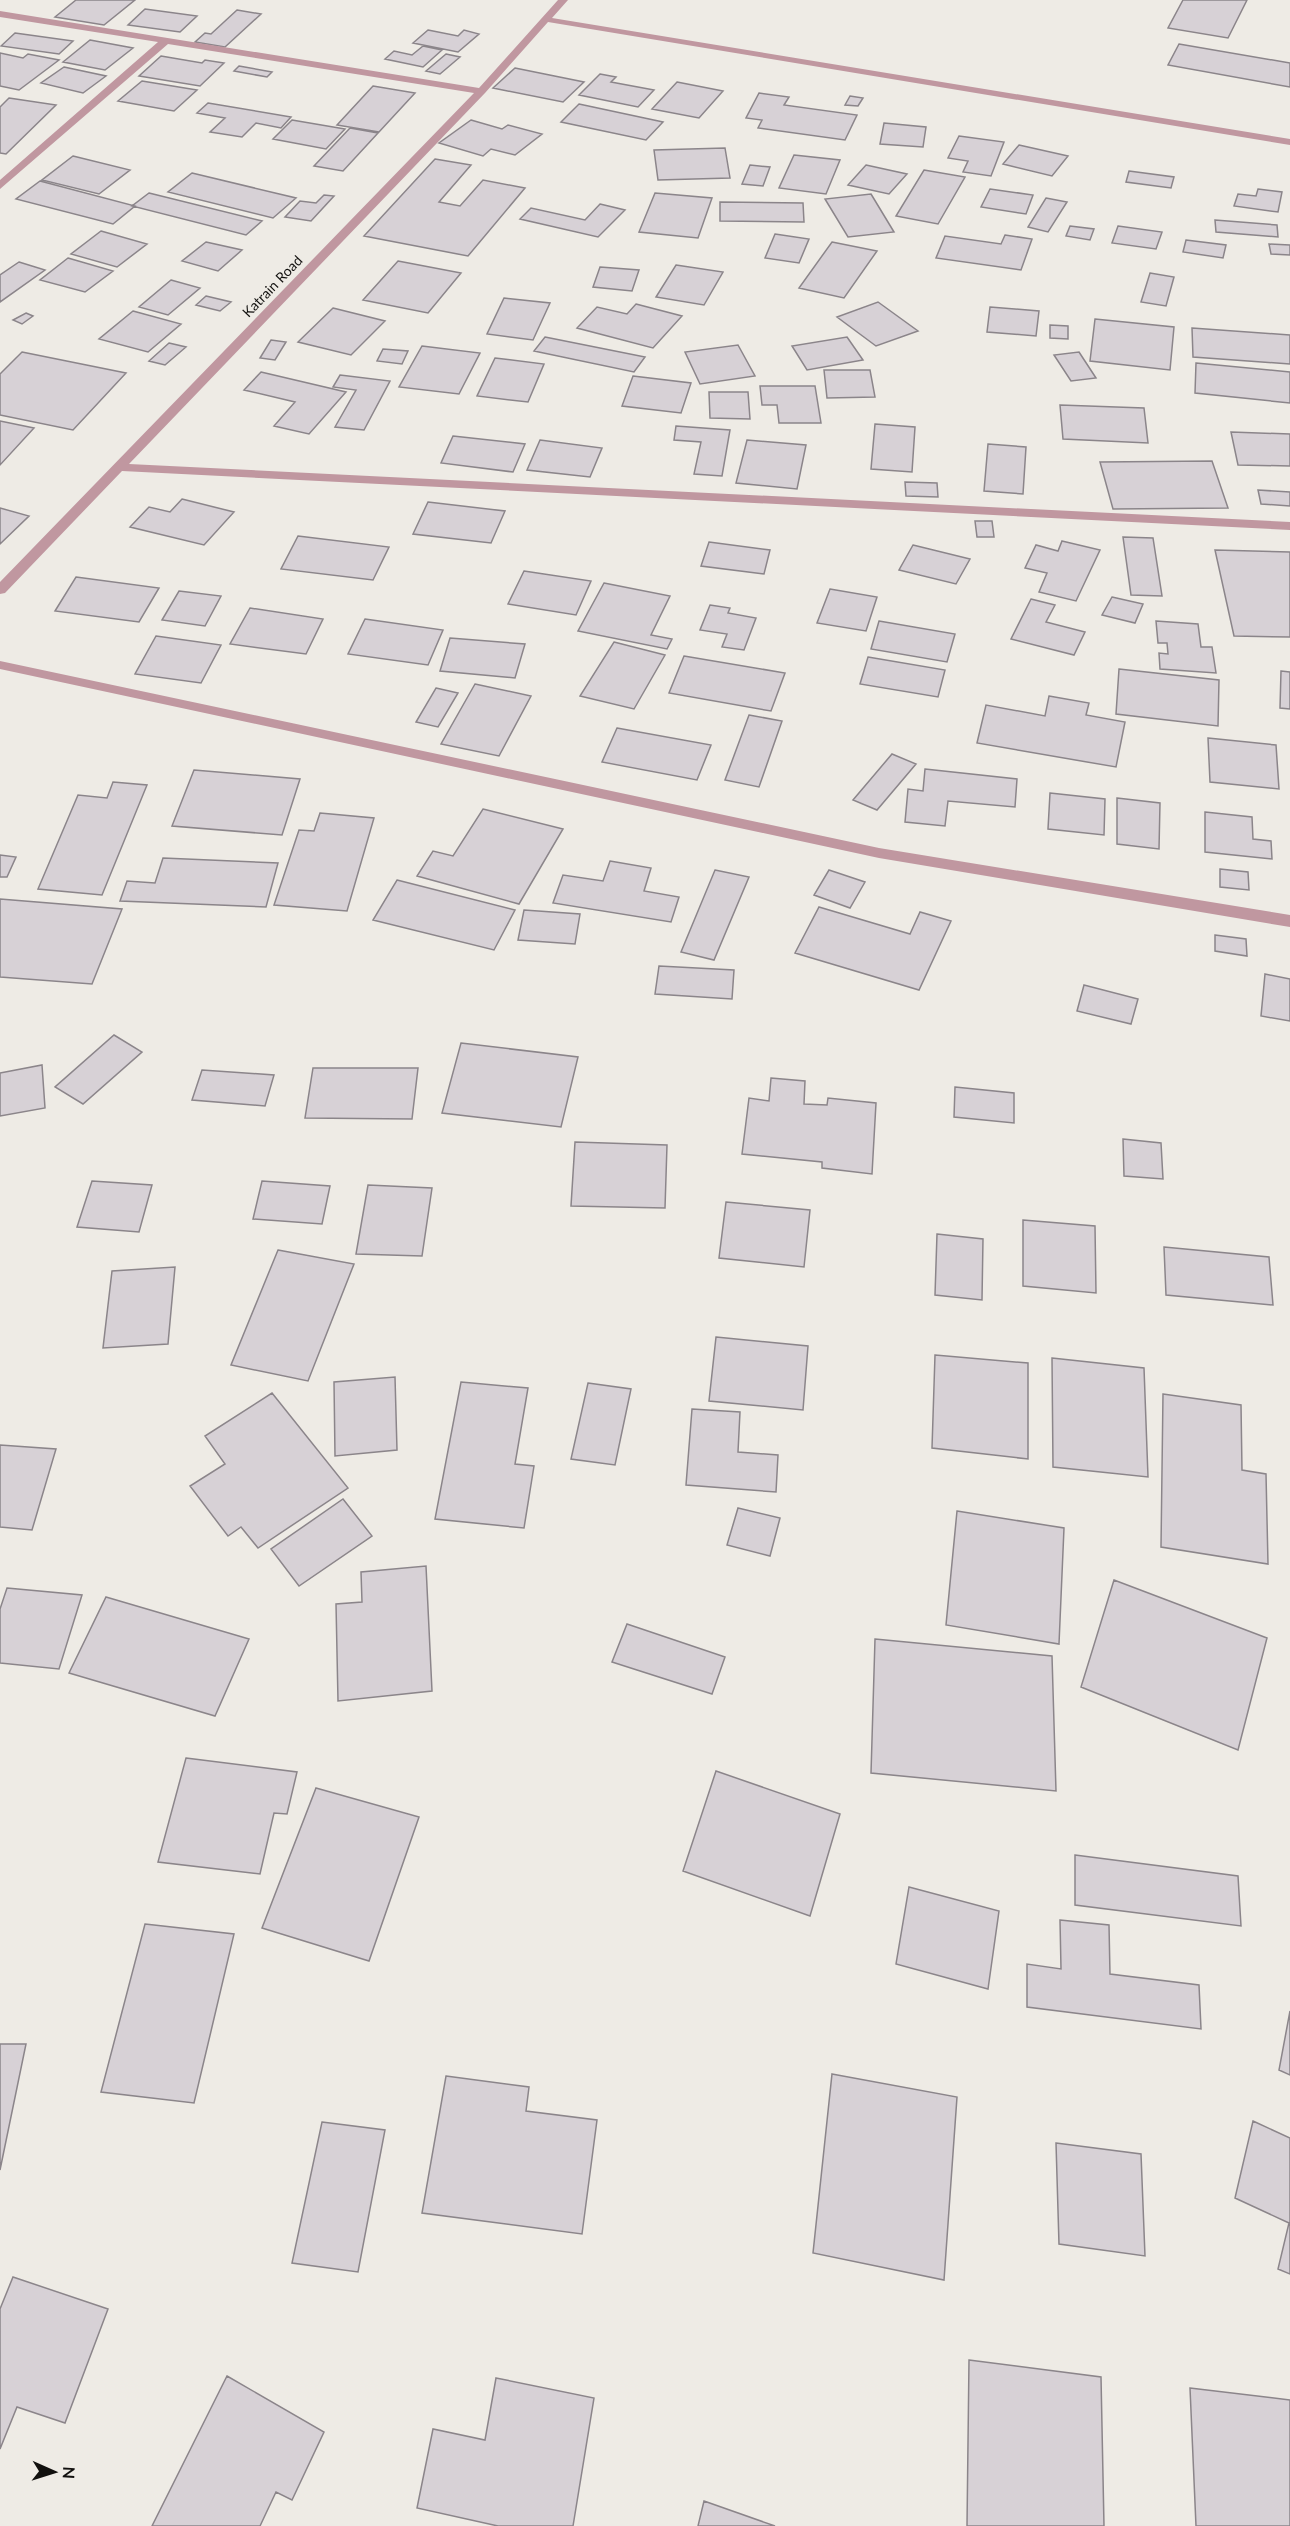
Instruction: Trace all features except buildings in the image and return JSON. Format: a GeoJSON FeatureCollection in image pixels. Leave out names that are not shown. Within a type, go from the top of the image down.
{"type":"FeatureCollection","features":[{"type":"Feature","properties":{"kind":"street","name":"Katrain Road"},"geometry":{"type":"LineString","coordinates":[[0,590],[481,91],[563,0]]}},
{"type":"Feature","properties":{"kind":"street"},"geometry":{"type":"LineString","coordinates":[[0,14],[481,91]]}},
{"type":"Feature","properties":{"kind":"street"},"geometry":{"type":"LineString","coordinates":[[544,20],[1290,142]]}},
{"type":"Feature","properties":{"kind":"street"},"geometry":{"type":"LineString","coordinates":[[0,186],[165,41]]}},
{"type":"Feature","properties":{"kind":"street"},"geometry":{"type":"LineString","coordinates":[[118,467],[1290,526]]}},
{"type":"Feature","properties":{"kind":"street"},"geometry":{"type":"LineString","coordinates":[[0,665],[879,853],[1290,921]]}}]}
